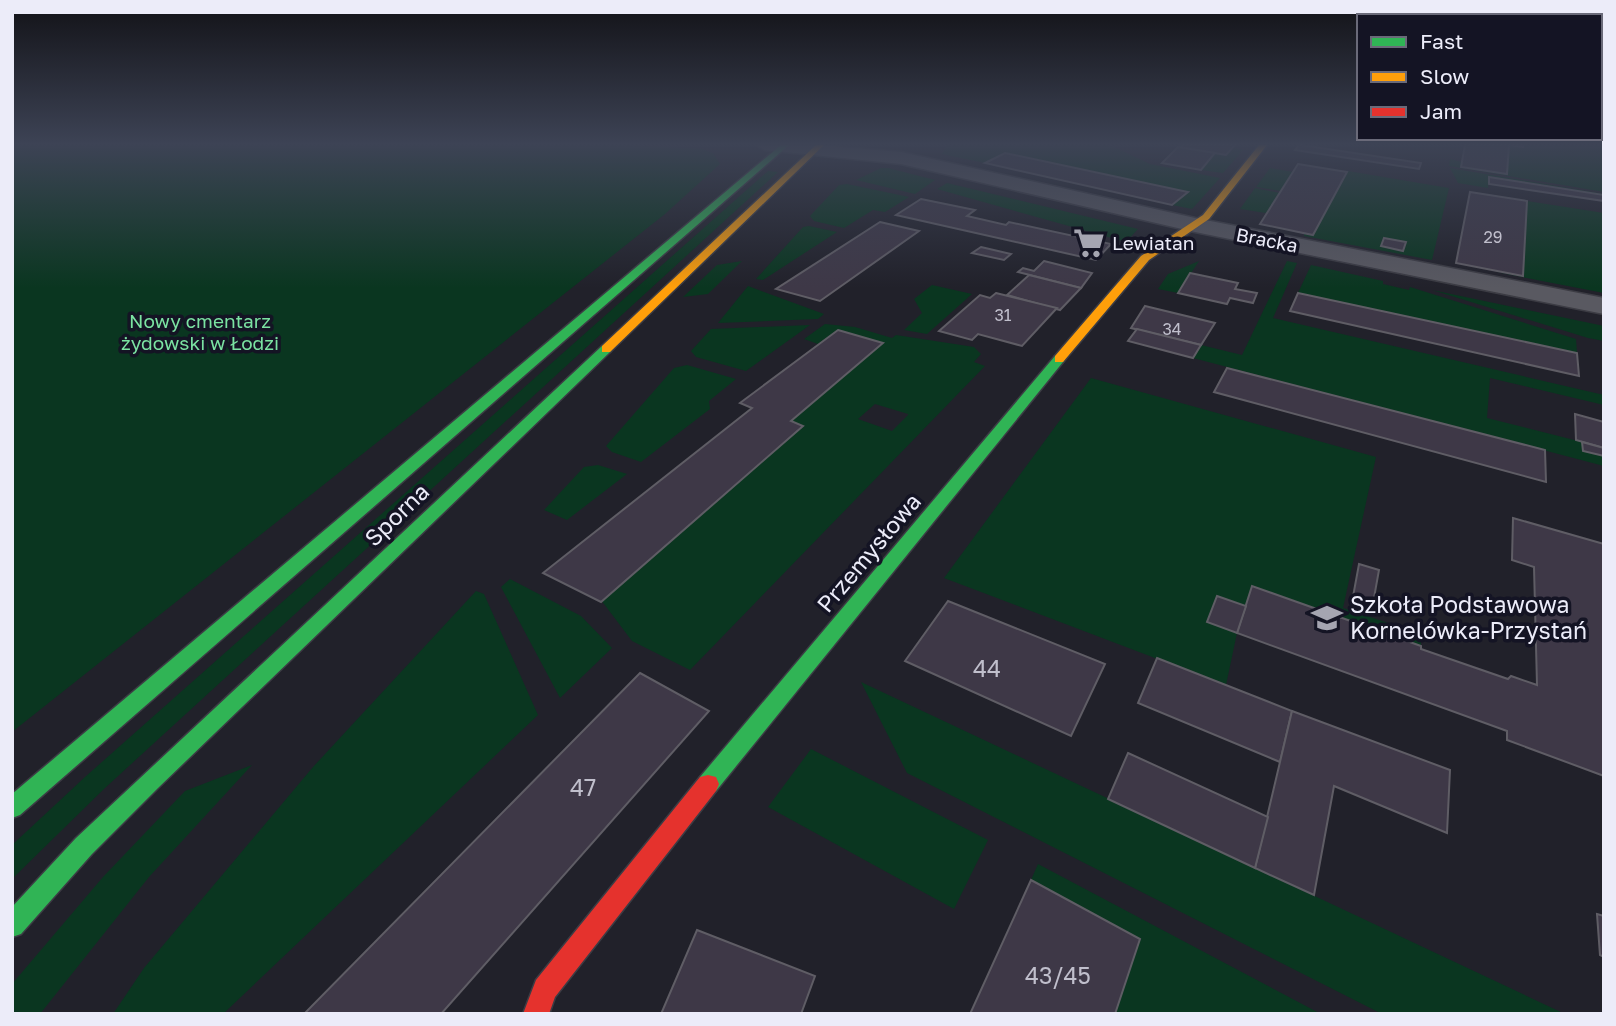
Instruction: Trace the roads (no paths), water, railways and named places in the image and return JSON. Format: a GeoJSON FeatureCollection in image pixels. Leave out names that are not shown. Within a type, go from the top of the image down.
{"type":"FeatureCollection","features":[{"type":"Feature","properties":{"kind":"street","name":"Sporna"},"geometry":{"type":"LineString","coordinates":[[12,808],[722,193]]}},
{"type":"Feature","properties":{"kind":"street","name":"Sporna"},"geometry":{"type":"LineString","coordinates":[[12,925],[84,846],[140,791],[770,193]]}},
{"type":"Feature","properties":{"kind":"street","name":"Bracka"},"geometry":{"type":"LineString","coordinates":[[1054,193],[1195,225],[1604,306]]}},
{"type":"Feature","properties":{"kind":"street","name":"Przemysłowa"},"geometry":{"type":"LineString","coordinates":[[536,1014],[545,989],[764,714],[1129,274],[1145,258],[1206,217],[1225,193]]}},
{"type":"Feature","properties":{"kind":"place","name":"Lewiatan"},"geometry":{"type":"Point","coordinates":[1089,243]}},
{"type":"Feature","properties":{"kind":"place","name":"Szkoła Podstawowa Kornelówka-Przystań"},"geometry":{"type":"Point","coordinates":[1327,618]}},
{"type":"Feature","properties":{"kind":"park label","name":"Nowy cmentarz żydowski w Łodzi"},"geometry":{"type":"Point","coordinates":[200,332]}}]}
